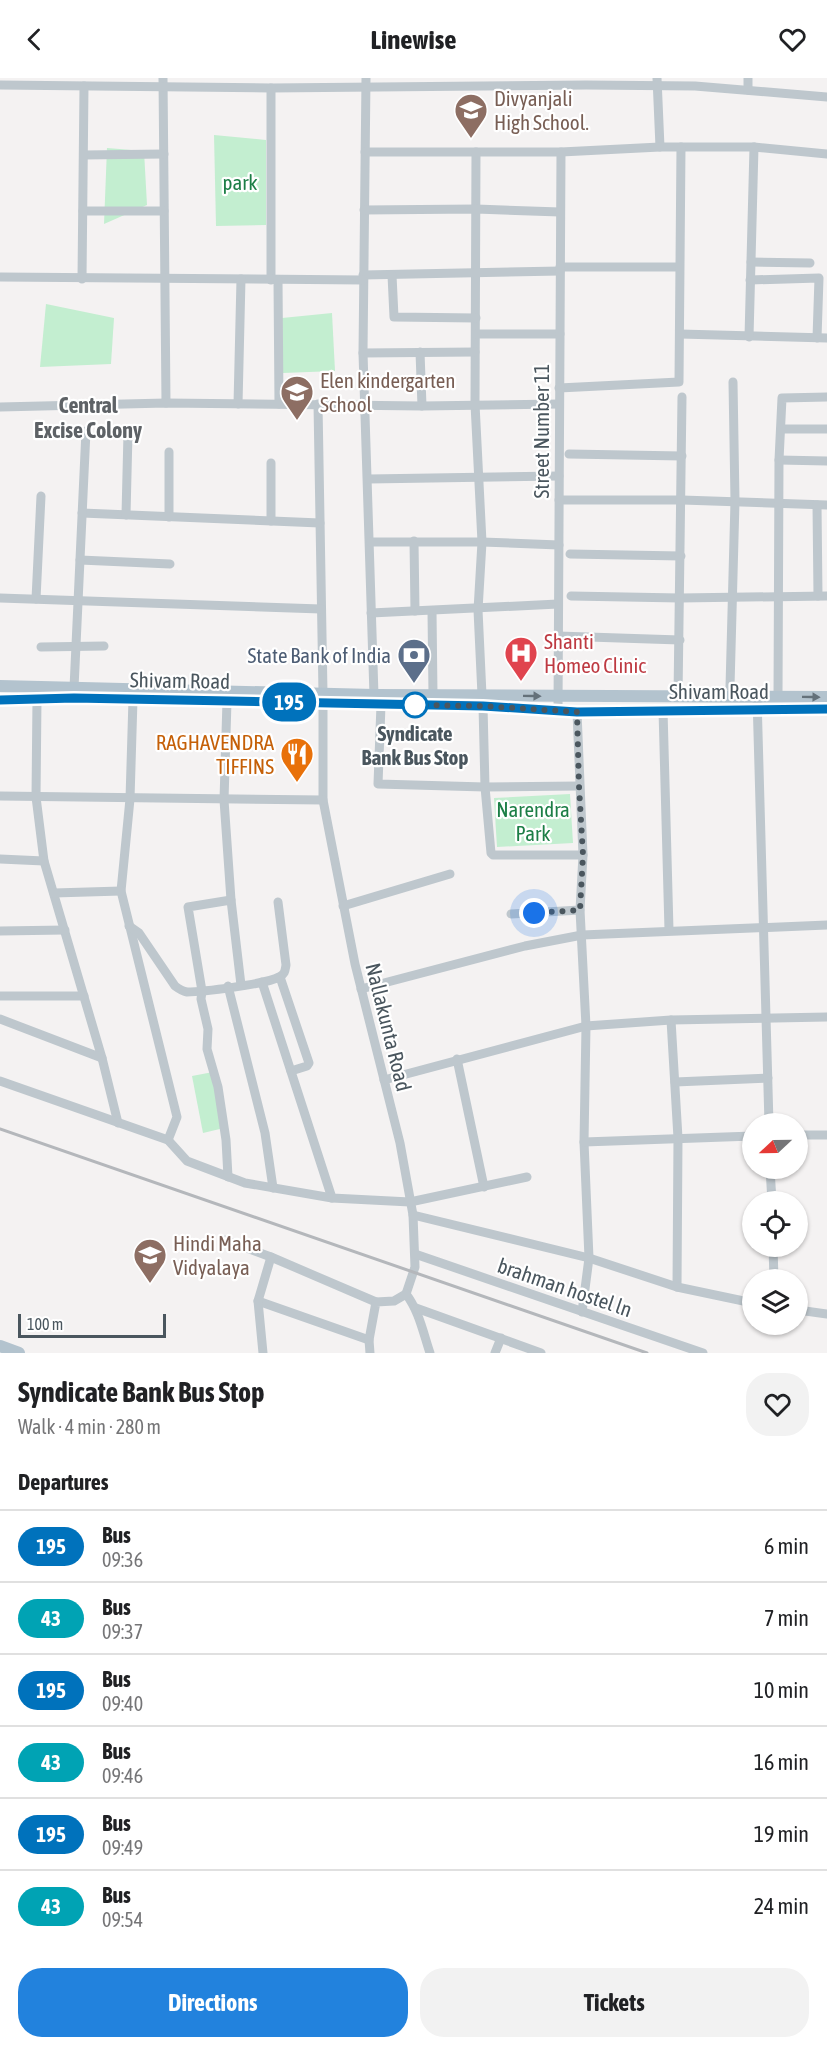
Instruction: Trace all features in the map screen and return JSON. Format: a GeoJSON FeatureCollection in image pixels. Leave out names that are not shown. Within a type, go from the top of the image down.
{"type":"FeatureCollection","features":[{"type":"Feature","properties":{"kind":"main road","name":"Shivam Road"},"geometry":{"type":"LineString","coordinates":[[0,686],[323,698]]}},
{"type":"Feature","properties":{"kind":"main road","name":"Shivam Road"},"geometry":{"type":"LineString","coordinates":[[378,700],[434,695],[577,712],[827,709]]}},
{"type":"Feature","properties":{"kind":"main road","name":"Shivam Road"},"geometry":{"type":"LineString","coordinates":[[0,700],[74,698],[227,701],[339,698],[482,701],[558,696],[827,697]]}},
{"type":"Feature","properties":{"kind":"main road"},"geometry":{"type":"LineString","coordinates":[[0,1346],[18,1353]]}},
{"type":"Feature","properties":{"kind":"street"},"geometry":{"type":"LineString","coordinates":[[748,78],[748,90]]}},
{"type":"Feature","properties":{"kind":"street"},"geometry":{"type":"LineString","coordinates":[[0,85],[84,86],[163,82],[271,88],[366,82],[695,82],[748,90],[827,97]]}},
{"type":"Feature","properties":{"kind":"street"},"geometry":{"type":"LineString","coordinates":[[163,82],[166,403]]}},
{"type":"Feature","properties":{"kind":"street"},"geometry":{"type":"LineString","coordinates":[[366,82],[363,353],[369,479],[371,613],[378,700],[378,783],[485,787],[579,786]]}},
{"type":"Feature","properties":{"kind":"street"},"geometry":{"type":"LineString","coordinates":[[658,82],[660,147]]}},
{"type":"Feature","properties":{"kind":"street"},"geometry":{"type":"LineString","coordinates":[[82,279],[84,86]]}},
{"type":"Feature","properties":{"kind":"street"},"geometry":{"type":"LineString","coordinates":[[271,88],[274,280],[279,404]]}},
{"type":"Feature","properties":{"kind":"street"},"geometry":{"type":"LineString","coordinates":[[365,152],[561,152],[660,147],[754,147],[827,154]]}},
{"type":"Feature","properties":{"kind":"street"},"geometry":{"type":"LineString","coordinates":[[560,388],[679,382],[678,267],[681,147]]}},
{"type":"Feature","properties":{"kind":"street"},"geometry":{"type":"LineString","coordinates":[[749,337],[754,147]]}},
{"type":"Feature","properties":{"kind":"street"},"geometry":{"type":"LineString","coordinates":[[477,152],[475,404],[482,542],[478,610],[490,852],[492,855],[583,855]]}},
{"type":"Feature","properties":{"kind":"street","name":"Street Number 11"},"geometry":{"type":"LineString","coordinates":[[558,710],[561,152]]}},
{"type":"Feature","properties":{"kind":"street"},"geometry":{"type":"LineString","coordinates":[[84,155],[164,154]]}},
{"type":"Feature","properties":{"kind":"street"},"geometry":{"type":"LineString","coordinates":[[364,210],[476,209],[560,212]]}},
{"type":"Feature","properties":{"kind":"street"},"geometry":{"type":"LineString","coordinates":[[83,211],[164,211]]}},
{"type":"Feature","properties":{"kind":"street"},"geometry":{"type":"LineString","coordinates":[[751,262],[810,263]]}},
{"type":"Feature","properties":{"kind":"street"},"geometry":{"type":"LineString","coordinates":[[0,277],[274,280],[678,267]]}},
{"type":"Feature","properties":{"kind":"street"},"geometry":{"type":"LineString","coordinates":[[392,275],[393,316],[395,318],[476,318]]}},
{"type":"Feature","properties":{"kind":"street"},"geometry":{"type":"LineString","coordinates":[[680,334],[822,338],[823,278],[750,280]]}},
{"type":"Feature","properties":{"kind":"street"},"geometry":{"type":"LineString","coordinates":[[238,404],[241,279]]}},
{"type":"Feature","properties":{"kind":"street"},"geometry":{"type":"LineString","coordinates":[[476,334],[560,334]]}},
{"type":"Feature","properties":{"kind":"street"},"geometry":{"type":"LineString","coordinates":[[420,352],[422,406]]}},
{"type":"Feature","properties":{"kind":"street"},"geometry":{"type":"LineString","coordinates":[[363,353],[476,352]]}},
{"type":"Feature","properties":{"kind":"street"},"geometry":{"type":"LineString","coordinates":[[730,687],[735,501],[733,382]]}},
{"type":"Feature","properties":{"kind":"street"},"geometry":{"type":"LineString","coordinates":[[678,697],[681,640],[682,397]]}},
{"type":"Feature","properties":{"kind":"street"},"geometry":{"type":"LineString","coordinates":[[778,697],[779,460],[782,398],[827,397]]}},
{"type":"Feature","properties":{"kind":"street"},"geometry":{"type":"LineString","coordinates":[[0,407],[166,403],[422,406],[559,404]]}},
{"type":"Feature","properties":{"kind":"street","name":"Nallakunta Road"},"geometry":{"type":"LineString","coordinates":[[318,404],[323,800],[343,906],[361,989],[400,1143],[413,1215],[415,1267],[406,1294]]}},
{"type":"Feature","properties":{"kind":"street"},"geometry":{"type":"LineString","coordinates":[[781,429],[827,429]]}},
{"type":"Feature","properties":{"kind":"street"},"geometry":{"type":"LineString","coordinates":[[74,688],[86,431]]}},
{"type":"Feature","properties":{"kind":"street"},"geometry":{"type":"LineString","coordinates":[[126,515],[128,433]]}},
{"type":"Feature","properties":{"kind":"street"},"geometry":{"type":"LineString","coordinates":[[169,452],[169,517]]}},
{"type":"Feature","properties":{"kind":"street"},"geometry":{"type":"LineString","coordinates":[[569,454],[682,456]]}},
{"type":"Feature","properties":{"kind":"street"},"geometry":{"type":"LineString","coordinates":[[779,460],[827,461]]}},
{"type":"Feature","properties":{"kind":"street"},"geometry":{"type":"LineString","coordinates":[[271,463],[271,521]]}},
{"type":"Feature","properties":{"kind":"street"},"geometry":{"type":"LineString","coordinates":[[369,479],[559,476]]}},
{"type":"Feature","properties":{"kind":"street"},"geometry":{"type":"LineString","coordinates":[[36,599],[41,496]]}},
{"type":"Feature","properties":{"kind":"street"},"geometry":{"type":"LineString","coordinates":[[559,500],[682,500],[827,505]]}},
{"type":"Feature","properties":{"kind":"street"},"geometry":{"type":"LineString","coordinates":[[571,596],[680,598],[822,596],[817,505]]}},
{"type":"Feature","properties":{"kind":"street"},"geometry":{"type":"LineString","coordinates":[[82,513],[320,524]]}},
{"type":"Feature","properties":{"kind":"street"},"geometry":{"type":"LineString","coordinates":[[414,541],[415,611]]}},
{"type":"Feature","properties":{"kind":"street"},"geometry":{"type":"LineString","coordinates":[[370,542],[559,545]]}},
{"type":"Feature","properties":{"kind":"street"},"geometry":{"type":"LineString","coordinates":[[570,554],[681,556]]}},
{"type":"Feature","properties":{"kind":"street"},"geometry":{"type":"LineString","coordinates":[[81,560],[170,564]]}},
{"type":"Feature","properties":{"kind":"street"},"geometry":{"type":"LineString","coordinates":[[0,598],[321,609]]}},
{"type":"Feature","properties":{"kind":"street"},"geometry":{"type":"LineString","coordinates":[[371,613],[478,610],[558,604]]}},
{"type":"Feature","properties":{"kind":"street"},"geometry":{"type":"LineString","coordinates":[[432,611],[434,695]]}},
{"type":"Feature","properties":{"kind":"street"},"geometry":{"type":"LineString","coordinates":[[558,636],[681,640]]}},
{"type":"Feature","properties":{"kind":"street"},"geometry":{"type":"LineString","coordinates":[[41,647],[104,646]]}},
{"type":"Feature","properties":{"kind":"street"},"geometry":{"type":"LineString","coordinates":[[757,697],[769,1113]]}},
{"type":"Feature","properties":{"kind":"street"},"geometry":{"type":"LineString","coordinates":[[37,699],[36,796],[44,861],[102,1058],[118,1123]]}},
{"type":"Feature","properties":{"kind":"street"},"geometry":{"type":"LineString","coordinates":[[132,699],[130,799],[121,891],[177,1117],[168,1140]]}},
{"type":"Feature","properties":{"kind":"street"},"geometry":{"type":"LineString","coordinates":[[227,701],[224,800],[231,900],[241,985]]}},
{"type":"Feature","properties":{"kind":"street"},"geometry":{"type":"LineString","coordinates":[[663,710],[669,930]]}},
{"type":"Feature","properties":{"kind":"street"},"geometry":{"type":"LineString","coordinates":[[577,712],[583,855],[580,910],[586,1026],[584,1142],[589,1258],[582,1312]]}},
{"type":"Feature","properties":{"kind":"street"},"geometry":{"type":"LineString","coordinates":[[0,796],[323,800]]}},
{"type":"Feature","properties":{"kind":"street"},"geometry":{"type":"LineString","coordinates":[[0,859],[44,861]]}},
{"type":"Feature","properties":{"kind":"street"},"geometry":{"type":"LineString","coordinates":[[343,906],[450,874]]}},
{"type":"Feature","properties":{"kind":"street"},"geometry":{"type":"LineString","coordinates":[[54,893],[121,891]]}},
{"type":"Feature","properties":{"kind":"street"},"geometry":{"type":"LineString","coordinates":[[228,1177],[226,1140],[218,1087],[207,1049],[208,1032],[188,907],[231,900]]}},
{"type":"Feature","properties":{"kind":"street"},"geometry":{"type":"LineString","coordinates":[[129,926],[139,933],[175,986],[184,992],[262,982],[279,977],[285,972],[278,902]]}},
{"type":"Feature","properties":{"kind":"street"},"geometry":{"type":"LineString","coordinates":[[511,914],[580,910]]}},
{"type":"Feature","properties":{"kind":"street"},"geometry":{"type":"LineString","coordinates":[[361,989],[525,946],[582,935],[827,925]]}},
{"type":"Feature","properties":{"kind":"street"},"geometry":{"type":"LineString","coordinates":[[0,931],[65,930]]}},
{"type":"Feature","properties":{"kind":"street"},"geometry":{"type":"LineString","coordinates":[[279,977],[309,1063],[305,1067],[291,1071]]}},
{"type":"Feature","properties":{"kind":"street"},"geometry":{"type":"LineString","coordinates":[[262,982],[332,1198]]}},
{"type":"Feature","properties":{"kind":"street"},"geometry":{"type":"LineString","coordinates":[[228,986],[265,1133],[273,1188]]}},
{"type":"Feature","properties":{"kind":"street"},"geometry":{"type":"LineString","coordinates":[[0,996],[84,996]]}},
{"type":"Feature","properties":{"kind":"street"},"geometry":{"type":"LineString","coordinates":[[384,1080],[586,1026],[671,1020],[827,1017]]}},
{"type":"Feature","properties":{"kind":"street"},"geometry":{"type":"LineString","coordinates":[[0,1019],[102,1058]]}},
{"type":"Feature","properties":{"kind":"street"},"geometry":{"type":"LineString","coordinates":[[671,1020],[678,1138],[677,1287]]}},
{"type":"Feature","properties":{"kind":"street"},"geometry":{"type":"LineString","coordinates":[[457,1059],[484,1186]]}},
{"type":"Feature","properties":{"kind":"street"},"geometry":{"type":"LineString","coordinates":[[675,1082],[768,1078]]}},
{"type":"Feature","properties":{"kind":"street"},"geometry":{"type":"LineString","coordinates":[[0,1081],[168,1140],[187,1161],[244,1183],[332,1198],[410,1202],[527,1177]]}},
{"type":"Feature","properties":{"kind":"street"},"geometry":{"type":"LineString","coordinates":[[808,1135],[827,1135]]}},
{"type":"Feature","properties":{"kind":"street"},"geometry":{"type":"LineString","coordinates":[[584,1142],[742,1136]]}},
{"type":"Feature","properties":{"kind":"street"},"geometry":{"type":"LineString","coordinates":[[413,1215],[589,1258],[677,1287],[742,1301]]}},
{"type":"Feature","properties":{"kind":"street"},"geometry":{"type":"LineString","coordinates":[[225,1240],[376,1302],[394,1301],[406,1294],[416,1308],[430,1353]]}},
{"type":"Feature","properties":{"kind":"street","name":"brahman hostel ln"},"geometry":{"type":"LineString","coordinates":[[415,1254],[703,1353]]}},
{"type":"Feature","properties":{"kind":"street"},"geometry":{"type":"LineString","coordinates":[[263,1353],[258,1301],[271,1257]]}},
{"type":"Feature","properties":{"kind":"street"},"geometry":{"type":"LineString","coordinates":[[258,1301],[369,1340]]}},
{"type":"Feature","properties":{"kind":"street"},"geometry":{"type":"LineString","coordinates":[[370,1353],[369,1340],[376,1302]]}},
{"type":"Feature","properties":{"kind":"street"},"geometry":{"type":"LineString","coordinates":[[416,1308],[537,1352]]}},
{"type":"Feature","properties":{"kind":"street"},"geometry":{"type":"LineString","coordinates":[[808,1311],[827,1314]]}},
{"type":"Feature","properties":{"kind":"street"},"geometry":{"type":"LineString","coordinates":[[495,1353],[501,1338]]}},
{"type":"Feature","properties":{"kind":"green space","name":"park"},"geometry":{"type":"Polygon","coordinates":[[[214,135],[266,140],[266,225],[216,226],[214,135]]]}},
{"type":"Feature","properties":{"kind":"green space"},"geometry":{"type":"Polygon","coordinates":[[[107,148],[144,151],[147,205],[104,224],[107,148]]]}},
{"type":"Feature","properties":{"kind":"green space"},"geometry":{"type":"Polygon","coordinates":[[[46,304],[114,318],[111,364],[40,367],[46,304]]]}},
{"type":"Feature","properties":{"kind":"green space"},"geometry":{"type":"Polygon","coordinates":[[[332,313],[335,371],[283,373],[282,318],[332,313]]]}},
{"type":"Feature","properties":{"kind":"green space","name":"Narendra Park"},"geometry":{"type":"Polygon","coordinates":[[[570,794],[573,843],[497,847],[494,798],[570,794]]]}},
{"type":"Feature","properties":{"kind":"green space"},"geometry":{"type":"Polygon","coordinates":[[[213,1072],[224,1128],[203,1133],[192,1076],[213,1072]]]}},
{"type":"Feature","properties":{"kind":"railway"},"geometry":{"type":"LineString","coordinates":[[0,1129],[647,1353]]}},
{"type":"Feature","properties":{"kind":"bus line","name":"195"},"geometry":{"type":"LineString","coordinates":[[0,700],[74,698],[323,702],[483,706],[577,712],[827,709]]}},
{"type":"Feature","properties":{"kind":"place","name":"Divyanjali High School."},"geometry":{"type":"Point","coordinates":[471,139]}},
{"type":"Feature","properties":{"kind":"place","name":"Elen kindergarten School"},"geometry":{"type":"Point","coordinates":[297,421]}},
{"type":"Feature","properties":{"kind":"place","name":"Shanti Homeo Clinic"},"geometry":{"type":"Point","coordinates":[521,682]}},
{"type":"Feature","properties":{"kind":"place","name":"State Bank of India"},"geometry":{"type":"Point","coordinates":[414,684]}},
{"type":"Feature","properties":{"kind":"place","name":"Syndicate Bank Bus Stop"},"geometry":{"type":"Point","coordinates":[415,705]}},
{"type":"Feature","properties":{"kind":"place","name":"RAGHAVENDRA TIFFINS"},"geometry":{"type":"Point","coordinates":[297,783]}},
{"type":"Feature","properties":{"kind":"place","name":"Hindi Maha Vidyalaya"},"geometry":{"type":"Point","coordinates":[150,1284]}},
{"type":"Feature","properties":{"kind":"district","name":"Central Excise Colony"},"geometry":{"type":"Point","coordinates":[88,418]}},
{"type":"Feature","properties":{"kind":"route"},"geometry":{"type":"LineString","coordinates":[[415,705],[483,706],[577,712],[583,855],[580,910],[534,913]]}}]}
